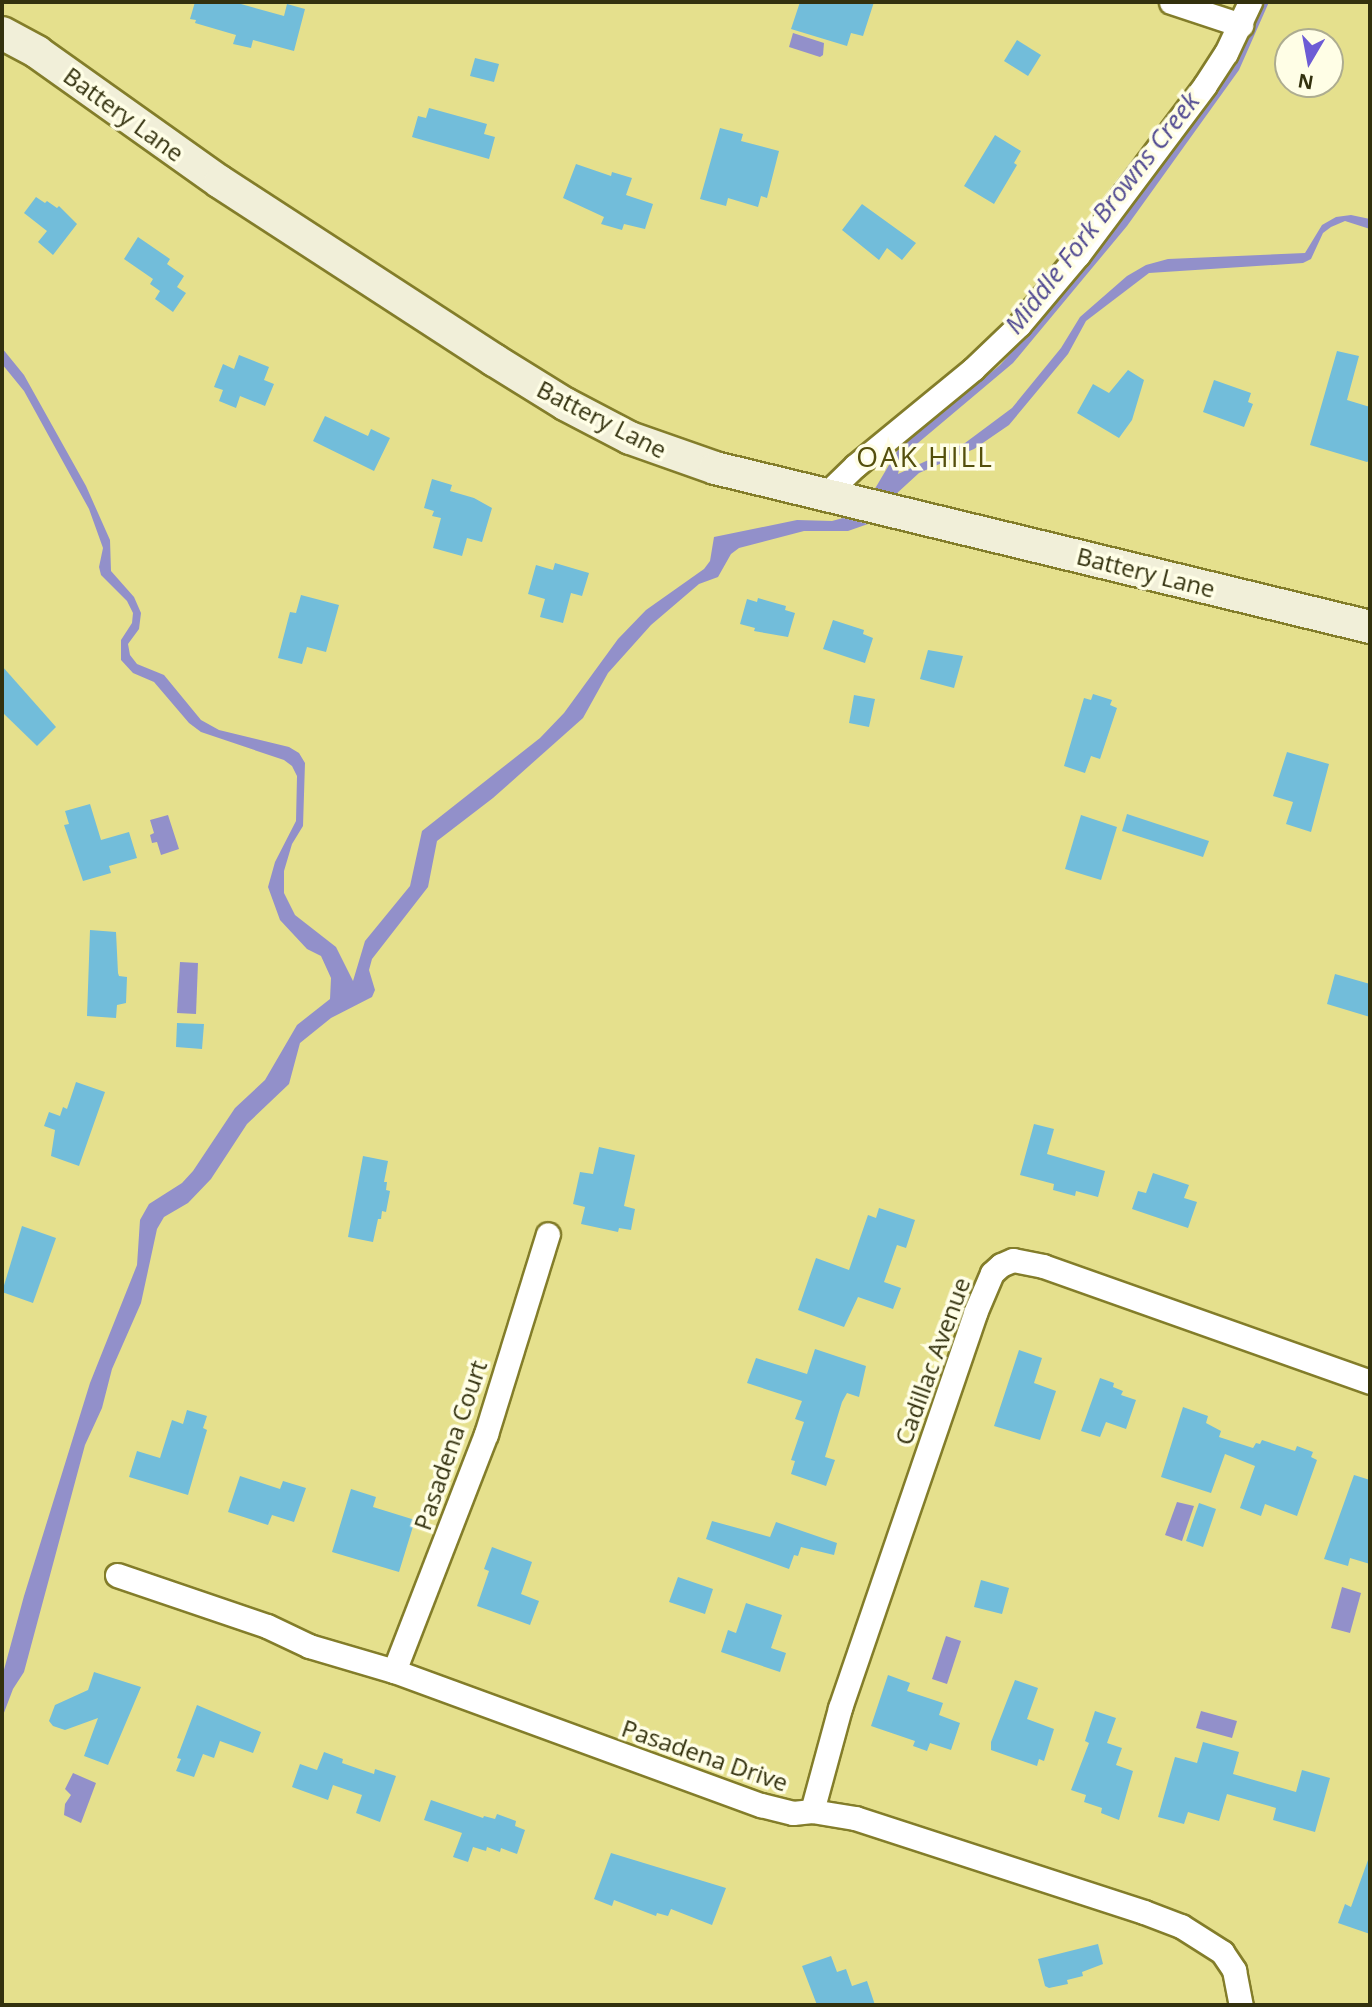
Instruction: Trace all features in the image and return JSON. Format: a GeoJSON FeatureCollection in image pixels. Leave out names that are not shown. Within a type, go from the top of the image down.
{"type":"FeatureCollection","features":[{"type":"Feature","properties":{"kind":"main road","name":"Battery Lane"},"geometry":{"type":"LineString","coordinates":[[2,33],[45,58],[277,220],[592,419],[677,456],[824,495],[1370,627]]}},
{"type":"Feature","properties":{"kind":"street"},"geometry":{"type":"LineString","coordinates":[[1171,2],[1241,25]]}},
{"type":"Feature","properties":{"kind":"street"},"geometry":{"type":"LineString","coordinates":[[824,495],[855,466],[973,369],[1019,325],[1078,255],[1205,85],[1241,25],[1250,2]]}},
{"type":"Feature","properties":{"kind":"street","name":"Pasadena Court"},"geometry":{"type":"LineString","coordinates":[[394,1671],[486,1434],[548,1234]]}},
{"type":"Feature","properties":{"kind":"street","name":"Cadillac Avenue"},"geometry":{"type":"LineString","coordinates":[[812,1811],[840,1708],[975,1313],[992,1273],[1001,1265],[1013,1260],[1043,1266],[1370,1382]]}},
{"type":"Feature","properties":{"kind":"street","name":"Pasadena Drive"},"geometry":{"type":"LineString","coordinates":[[117,1575],[267,1626],[309,1646],[394,1671],[761,1805],[793,1812],[812,1811],[855,1818],[1181,1926],[1214,1945],[1228,1960],[1238,1981],[1241,2005]]}},
{"type":"Feature","properties":{"kind":"water"},"geometry":{"type":"Polygon","coordinates":[[[1261,2],[1269,2],[1239,70],[1127,226],[1013,363],[912,448],[900,465],[898,474],[965,443],[1012,408],[1061,348],[1080,317],[1127,276],[1146,265],[1168,259],[1305,253],[1322,225],[1336,217],[1351,215],[1370,219],[1370,229],[1345,221],[1331,227],[1323,233],[1311,259],[1303,263],[1149,273],[1086,321],[1068,354],[1009,425],[974,449],[919,473],[895,495],[873,492],[899,448],[1000,365],[1048,312],[1235,66],[1261,2]]]}},
{"type":"Feature","properties":{"kind":"water"},"geometry":{"type":"Polygon","coordinates":[[[793,33],[824,43],[823,55],[820,57],[789,47],[793,33]]]}},
{"type":"Feature","properties":{"kind":"water"},"geometry":{"type":"Polygon","coordinates":[[[2,348],[24,375],[86,486],[110,540],[111,571],[134,597],[141,613],[139,629],[128,644],[130,655],[137,664],[164,675],[201,720],[219,730],[289,747],[299,753],[305,763],[303,826],[292,844],[284,871],[284,893],[295,915],[336,947],[353,981],[365,941],[410,886],[422,831],[540,738],[564,713],[618,639],[646,610],[704,569],[710,561],[714,537],[797,520],[832,521],[843,518],[868,524],[848,531],[804,531],[739,548],[731,554],[718,577],[699,584],[651,625],[608,673],[583,718],[493,798],[437,841],[428,887],[372,959],[369,970],[375,990],[372,997],[331,1018],[300,1043],[289,1084],[247,1124],[211,1179],[188,1203],[164,1217],[157,1229],[141,1303],[112,1369],[102,1408],[85,1445],[24,1672],[13,1689],[2,1718],[2,1677],[24,1596],[90,1383],[137,1265],[140,1220],[149,1204],[182,1183],[193,1171],[235,1108],[265,1080],[297,1025],[330,999],[331,978],[321,956],[307,949],[280,920],[268,887],[275,862],[296,821],[297,776],[292,766],[284,760],[201,732],[189,723],[154,682],[133,673],[121,660],[121,640],[132,623],[133,613],[127,601],[101,575],[99,567],[103,548],[89,509],[24,391],[2,364],[2,348]]]}},
{"type":"Feature","properties":{"kind":"water"},"geometry":{"type":"Polygon","coordinates":[[[168,815],[179,849],[161,855],[157,842],[152,843],[150,835],[154,833],[150,820],[168,815]]]}},
{"type":"Feature","properties":{"kind":"water"},"geometry":{"type":"Polygon","coordinates":[[[180,962],[198,963],[196,1014],[177,1013],[180,962]]]}},
{"type":"Feature","properties":{"kind":"water"},"geometry":{"type":"Polygon","coordinates":[[[1177,1502],[1194,1506],[1182,1541],[1165,1535],[1177,1502]]]}},
{"type":"Feature","properties":{"kind":"water"},"geometry":{"type":"Polygon","coordinates":[[[1342,1587],[1361,1593],[1350,1633],[1331,1628],[1342,1587]]]}},
{"type":"Feature","properties":{"kind":"water"},"geometry":{"type":"Polygon","coordinates":[[[946,1636],[961,1641],[947,1684],[932,1679],[946,1636]]]}},
{"type":"Feature","properties":{"kind":"water"},"geometry":{"type":"Polygon","coordinates":[[[1201,1711],[1237,1721],[1232,1738],[1196,1728],[1201,1711]]]}},
{"type":"Feature","properties":{"kind":"water"},"geometry":{"type":"Polygon","coordinates":[[[73,1773],[96,1783],[81,1823],[64,1815],[65,1804],[71,1795],[65,1789],[73,1773]]]}},
{"type":"Feature","properties":{"kind":"building"},"geometry":{"type":"Polygon","coordinates":[[[195,2],[242,2],[241,4],[284,16],[287,4],[305,9],[294,51],[253,40],[251,48],[233,44],[236,35],[195,23],[196,20],[190,19],[195,2]]]}},
{"type":"Feature","properties":{"kind":"building"},"geometry":{"type":"Polygon","coordinates":[[[800,2],[874,2],[863,36],[851,33],[847,46],[791,29],[800,2]]]}},
{"type":"Feature","properties":{"kind":"building"},"geometry":{"type":"Polygon","coordinates":[[[1017,40],[1041,55],[1028,76],[1004,61],[1017,40]]]}},
{"type":"Feature","properties":{"kind":"building"},"geometry":{"type":"Polygon","coordinates":[[[475,58],[499,64],[494,82],[470,76],[475,58]]]}},
{"type":"Feature","properties":{"kind":"building"},"geometry":{"type":"Polygon","coordinates":[[[429,108],[487,124],[484,134],[495,137],[489,159],[412,137],[418,116],[426,118],[429,108]]]}},
{"type":"Feature","properties":{"kind":"building"},"geometry":{"type":"Polygon","coordinates":[[[720,128],[743,134],[741,141],[779,151],[767,198],[761,196],[758,207],[728,198],[726,206],[700,199],[720,128]]]}},
{"type":"Feature","properties":{"kind":"building"},"geometry":{"type":"Polygon","coordinates":[[[995,135],[1021,151],[1014,163],[1017,165],[994,204],[964,186],[995,135]]]}},
{"type":"Feature","properties":{"kind":"building"},"geometry":{"type":"Polygon","coordinates":[[[576,164],[611,176],[612,172],[632,178],[626,195],[653,204],[645,229],[624,224],[622,230],[601,224],[604,217],[563,198],[576,164]]]}},
{"type":"Feature","properties":{"kind":"building"},"geometry":{"type":"Polygon","coordinates":[[[36,197],[57,208],[59,206],[77,224],[53,255],[38,242],[47,231],[24,213],[36,197]]]}},
{"type":"Feature","properties":{"kind":"building"},"geometry":{"type":"Polygon","coordinates":[[[862,204],[916,243],[902,260],[887,248],[879,260],[842,230],[862,204]]]}},
{"type":"Feature","properties":{"kind":"building"},"geometry":{"type":"Polygon","coordinates":[[[138,237],[170,259],[167,264],[184,276],[177,287],[186,293],[173,312],[155,299],[160,291],[150,284],[153,279],[124,259],[138,237]]]}},
{"type":"Feature","properties":{"kind":"building"},"geometry":{"type":"Polygon","coordinates":[[[1337,351],[1359,356],[1347,400],[1370,407],[1370,460],[1367,462],[1310,445],[1337,351]]]}},
{"type":"Feature","properties":{"kind":"building"},"geometry":{"type":"Polygon","coordinates":[[[239,355],[269,367],[264,380],[274,384],[265,406],[240,396],[236,408],[219,401],[223,390],[214,387],[223,364],[234,369],[239,355]]]}},
{"type":"Feature","properties":{"kind":"building"},"geometry":{"type":"Polygon","coordinates":[[[1128,370],[1144,380],[1132,420],[1119,438],[1077,413],[1093,384],[1109,393],[1128,370]]]}},
{"type":"Feature","properties":{"kind":"building"},"geometry":{"type":"Polygon","coordinates":[[[1214,380],[1251,393],[1248,402],[1253,404],[1244,427],[1203,412],[1214,380]]]}},
{"type":"Feature","properties":{"kind":"building"},"geometry":{"type":"Polygon","coordinates":[[[325,416],[368,436],[371,429],[390,438],[374,471],[313,441],[325,416]]]}},
{"type":"Feature","properties":{"kind":"building"},"geometry":{"type":"Polygon","coordinates":[[[432,479],[452,485],[450,491],[474,498],[492,508],[482,542],[467,538],[462,556],[433,548],[441,518],[432,516],[434,511],[424,508],[432,479]]]}},
{"type":"Feature","properties":{"kind":"building"},"geometry":{"type":"Polygon","coordinates":[[[555,563],[589,573],[582,596],[571,593],[563,623],[540,617],[545,599],[528,594],[536,565],[553,570],[555,563]]]}},
{"type":"Feature","properties":{"kind":"building"},"geometry":{"type":"Polygon","coordinates":[[[301,595],[339,605],[326,652],[307,647],[302,664],[278,658],[290,612],[296,613],[301,595]]]}},
{"type":"Feature","properties":{"kind":"building"},"geometry":{"type":"Polygon","coordinates":[[[758,598],[786,606],[785,610],[795,613],[788,637],[754,631],[755,628],[740,624],[747,599],[757,602],[758,598]]]}},
{"type":"Feature","properties":{"kind":"building"},"geometry":{"type":"Polygon","coordinates":[[[833,620],[864,630],[863,634],[873,638],[865,663],[823,649],[833,620]]]}},
{"type":"Feature","properties":{"kind":"building"},"geometry":{"type":"Polygon","coordinates":[[[928,650],[963,656],[954,688],[920,679],[928,650]]]}},
{"type":"Feature","properties":{"kind":"building"},"geometry":{"type":"Polygon","coordinates":[[[2,666],[56,727],[37,746],[2,712],[2,666]]]}},
{"type":"Feature","properties":{"kind":"building"},"geometry":{"type":"Polygon","coordinates":[[[1093,694],[1112,700],[1110,705],[1117,708],[1100,759],[1091,756],[1085,773],[1064,766],[1084,698],[1091,700],[1093,694]]]}},
{"type":"Feature","properties":{"kind":"building"},"geometry":{"type":"Polygon","coordinates":[[[854,695],[875,699],[869,727],[849,723],[854,695]]]}},
{"type":"Feature","properties":{"kind":"building"},"geometry":{"type":"Polygon","coordinates":[[[1287,752],[1329,764],[1311,832],[1286,824],[1293,802],[1273,796],[1287,752]]]}},
{"type":"Feature","properties":{"kind":"building"},"geometry":{"type":"Polygon","coordinates":[[[90,804],[101,840],[129,832],[137,858],[109,866],[111,873],[83,881],[64,825],[69,824],[65,811],[90,804]]]}},
{"type":"Feature","properties":{"kind":"building"},"geometry":{"type":"Polygon","coordinates":[[[1127,814],[1209,841],[1203,857],[1122,831],[1127,814]]]}},
{"type":"Feature","properties":{"kind":"building"},"geometry":{"type":"Polygon","coordinates":[[[1081,815],[1117,827],[1101,880],[1065,869],[1081,815]]]}},
{"type":"Feature","properties":{"kind":"building"},"geometry":{"type":"Polygon","coordinates":[[[90,930],[116,932],[118,973],[119,976],[127,977],[126,1003],[117,1005],[116,1018],[87,1016],[90,930]]]}},
{"type":"Feature","properties":{"kind":"building"},"geometry":{"type":"Polygon","coordinates":[[[1335,974],[1370,984],[1370,1017],[1327,1004],[1335,974]]]}},
{"type":"Feature","properties":{"kind":"building"},"geometry":{"type":"Polygon","coordinates":[[[177,1023],[204,1024],[202,1049],[176,1047],[177,1023]]]}},
{"type":"Feature","properties":{"kind":"building"},"geometry":{"type":"Polygon","coordinates":[[[76,1082],[105,1092],[79,1166],[51,1156],[55,1130],[44,1126],[49,1112],[60,1116],[63,1107],[67,1109],[76,1082]]]}},
{"type":"Feature","properties":{"kind":"building"},"geometry":{"type":"Polygon","coordinates":[[[1034,1124],[1054,1129],[1047,1154],[1105,1171],[1098,1197],[1076,1191],[1075,1196],[1053,1190],[1054,1184],[1020,1175],[1034,1124]]]}},
{"type":"Feature","properties":{"kind":"building"},"geometry":{"type":"Polygon","coordinates":[[[599,1147],[635,1155],[624,1206],[635,1209],[631,1230],[619,1228],[618,1232],[581,1224],[585,1207],[573,1204],[580,1172],[593,1174],[599,1147]]]}},
{"type":"Feature","properties":{"kind":"building"},"geometry":{"type":"Polygon","coordinates":[[[363,1156],[388,1161],[384,1182],[387,1182],[386,1190],[390,1191],[386,1212],[382,1211],[381,1219],[378,1219],[373,1242],[348,1237],[363,1156]]]}},
{"type":"Feature","properties":{"kind":"building"},"geometry":{"type":"Polygon","coordinates":[[[1153,1173],[1189,1185],[1184,1198],[1197,1202],[1188,1228],[1132,1209],[1138,1191],[1146,1193],[1153,1173]]]}},
{"type":"Feature","properties":{"kind":"building"},"geometry":{"type":"Polygon","coordinates":[[[879,1208],[915,1220],[906,1248],[897,1245],[884,1282],[901,1288],[893,1309],[858,1297],[844,1327],[798,1310],[816,1258],[849,1270],[868,1215],[876,1218],[879,1208]]]}},
{"type":"Feature","properties":{"kind":"building"},"geometry":{"type":"Polygon","coordinates":[[[22,1226],[56,1238],[33,1303],[2,1292],[22,1226]]]}},
{"type":"Feature","properties":{"kind":"building"},"geometry":{"type":"Polygon","coordinates":[[[815,1349],[866,1366],[859,1397],[847,1393],[842,1402],[825,1457],[835,1460],[826,1486],[791,1474],[795,1461],[791,1460],[804,1422],[795,1419],[802,1401],[747,1383],[756,1358],[807,1374],[815,1349]]]}},
{"type":"Feature","properties":{"kind":"building"},"geometry":{"type":"Polygon","coordinates":[[[1019,1350],[1042,1358],[1034,1383],[1056,1391],[1040,1440],[994,1426],[1019,1350]]]}},
{"type":"Feature","properties":{"kind":"building"},"geometry":{"type":"Polygon","coordinates":[[[1100,1378],[1114,1383],[1113,1387],[1123,1391],[1121,1395],[1136,1400],[1126,1429],[1106,1422],[1100,1437],[1081,1431],[1100,1378]]]}},
{"type":"Feature","properties":{"kind":"building"},"geometry":{"type":"Polygon","coordinates":[[[1183,1407],[1208,1416],[1206,1423],[1221,1431],[1219,1437],[1253,1448],[1262,1440],[1295,1451],[1297,1446],[1313,1452],[1311,1457],[1317,1460],[1297,1516],[1265,1504],[1261,1516],[1240,1508],[1255,1466],[1225,1454],[1211,1493],[1161,1477],[1183,1407]]]}},
{"type":"Feature","properties":{"kind":"building"},"geometry":{"type":"Polygon","coordinates":[[[187,1410],[207,1416],[203,1428],[207,1430],[188,1495],[129,1477],[137,1451],[160,1458],[172,1420],[183,1424],[187,1410]]]}},
{"type":"Feature","properties":{"kind":"building"},"geometry":{"type":"Polygon","coordinates":[[[1354,1475],[1370,1480],[1370,1564],[1350,1558],[1348,1566],[1324,1559],[1354,1475]]]}},
{"type":"Feature","properties":{"kind":"building"},"geometry":{"type":"Polygon","coordinates":[[[240,1476],[280,1489],[283,1481],[306,1488],[294,1522],[272,1515],[268,1525],[228,1512],[240,1476]]]}},
{"type":"Feature","properties":{"kind":"building"},"geometry":{"type":"Polygon","coordinates":[[[351,1489],[376,1497],[373,1507],[415,1520],[399,1572],[332,1552],[351,1489]]]}},
{"type":"Feature","properties":{"kind":"building"},"geometry":{"type":"Polygon","coordinates":[[[1199,1503],[1216,1509],[1203,1547],[1186,1541],[1199,1503]]]}},
{"type":"Feature","properties":{"kind":"building"},"geometry":{"type":"Polygon","coordinates":[[[712,1521],[770,1537],[776,1522],[837,1543],[834,1555],[801,1547],[798,1556],[794,1555],[789,1569],[706,1539],[712,1521]]]}},
{"type":"Feature","properties":{"kind":"building"},"geometry":{"type":"Polygon","coordinates":[[[492,1547],[532,1562],[521,1594],[539,1601],[530,1625],[477,1606],[489,1571],[484,1569],[492,1547]]]}},
{"type":"Feature","properties":{"kind":"building"},"geometry":{"type":"Polygon","coordinates":[[[678,1577],[713,1589],[705,1614],[669,1602],[678,1577]]]}},
{"type":"Feature","properties":{"kind":"building"},"geometry":{"type":"Polygon","coordinates":[[[981,1580],[1009,1588],[1002,1614],[974,1607],[981,1580]]]}},
{"type":"Feature","properties":{"kind":"building"},"geometry":{"type":"Polygon","coordinates":[[[746,1603],[782,1615],[771,1648],[786,1653],[780,1672],[721,1652],[728,1630],[736,1633],[746,1603]]]}},
{"type":"Feature","properties":{"kind":"building"},"geometry":{"type":"Polygon","coordinates":[[[94,1672],[141,1687],[108,1765],[84,1756],[98,1718],[65,1730],[53,1726],[49,1721],[55,1705],[88,1690],[94,1672]]]}},
{"type":"Feature","properties":{"kind":"building"},"geometry":{"type":"Polygon","coordinates":[[[888,1675],[910,1683],[907,1691],[943,1703],[939,1715],[960,1723],[951,1750],[930,1743],[927,1751],[913,1746],[915,1741],[871,1726],[888,1675]]]}},
{"type":"Feature","properties":{"kind":"building"},"geometry":{"type":"Polygon","coordinates":[[[1015,1680],[1038,1688],[1027,1719],[1054,1729],[1044,1761],[1039,1759],[1037,1766],[991,1750],[991,1742],[1015,1680]]]}},
{"type":"Feature","properties":{"kind":"building"},"geometry":{"type":"Polygon","coordinates":[[[197,1705],[261,1732],[253,1753],[220,1741],[214,1758],[203,1754],[194,1777],[176,1771],[181,1759],[177,1758],[197,1705]]]}},
{"type":"Feature","properties":{"kind":"building"},"geometry":{"type":"Polygon","coordinates":[[[1095,1711],[1116,1718],[1107,1743],[1122,1748],[1116,1765],[1133,1771],[1119,1820],[1101,1813],[1102,1808],[1084,1802],[1086,1795],[1071,1790],[1089,1743],[1085,1741],[1095,1711]]]}},
{"type":"Feature","properties":{"kind":"building"},"geometry":{"type":"Polygon","coordinates":[[[1203,1742],[1239,1752],[1233,1774],[1296,1792],[1302,1770],[1330,1778],[1315,1832],[1273,1820],[1276,1808],[1227,1794],[1219,1821],[1188,1812],[1184,1824],[1158,1817],[1175,1757],[1197,1763],[1203,1742]]]}},
{"type":"Feature","properties":{"kind":"building"},"geometry":{"type":"Polygon","coordinates":[[[324,1752],[343,1759],[342,1763],[374,1774],[375,1769],[396,1776],[380,1822],[356,1813],[362,1795],[333,1785],[328,1800],[292,1787],[300,1764],[317,1770],[324,1752]]]}},
{"type":"Feature","properties":{"kind":"building"},"geometry":{"type":"Polygon","coordinates":[[[431,1800],[483,1818],[495,1819],[497,1814],[516,1821],[515,1826],[525,1830],[517,1854],[501,1848],[500,1852],[487,1847],[486,1851],[473,1847],[468,1862],[453,1857],[462,1833],[424,1820],[431,1800]]]}},
{"type":"Feature","properties":{"kind":"building"},"geometry":{"type":"Polygon","coordinates":[[[611,1853],[726,1888],[712,1925],[671,1909],[668,1916],[657,1913],[656,1916],[614,1900],[612,1906],[594,1899],[611,1853]]]}},
{"type":"Feature","properties":{"kind":"building"},"geometry":{"type":"Polygon","coordinates":[[[1368,1860],[1370,1934],[1338,1923],[1345,1904],[1351,1907],[1368,1860]]]}},
{"type":"Feature","properties":{"kind":"building"},"geometry":{"type":"Polygon","coordinates":[[[1098,1944],[1103,1964],[1082,1972],[1083,1976],[1067,1980],[1068,1984],[1049,1988],[1045,1986],[1038,1959],[1098,1944]]]}},
{"type":"Feature","properties":{"kind":"building"},"geometry":{"type":"Polygon","coordinates":[[[831,1956],[837,1972],[846,1969],[852,1986],[867,1981],[875,2005],[817,2005],[802,1966],[831,1956]]]}},
{"type":"Feature","properties":{"kind":"district","name":"OAK HILL"},"geometry":{"type":"Point","coordinates":[925,456]}},
{"type":"Feature","properties":{"kind":"water label","name":"Middle Fork Browns Creek"},"geometry":{"type":"Point","coordinates":[1102,213]}}]}
